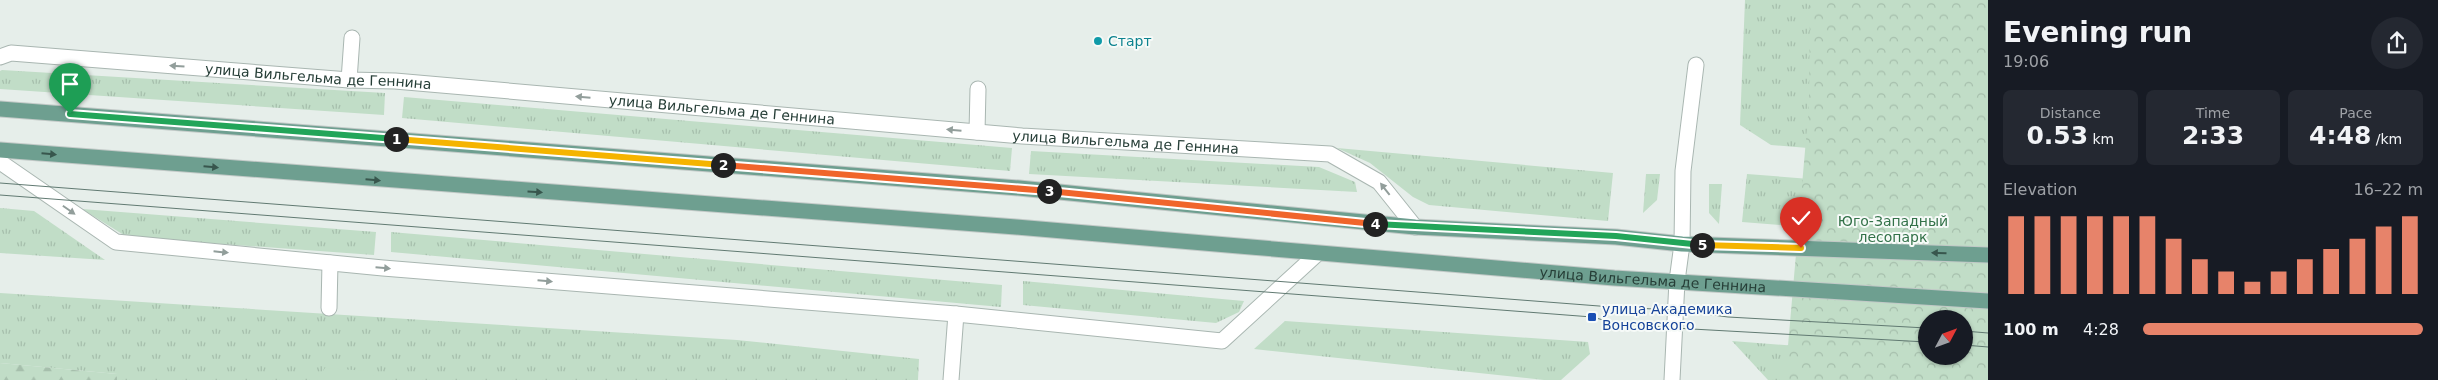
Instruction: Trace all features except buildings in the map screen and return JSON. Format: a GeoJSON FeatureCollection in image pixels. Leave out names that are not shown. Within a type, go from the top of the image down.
{"type":"FeatureCollection","features":[{"type":"Feature","properties":{"kind":"main road"},"geometry":{"type":"LineString","coordinates":[[0,109],[1019,188],[1415,228],[1616,236],[1682,244],[1988,254]]}},
{"type":"Feature","properties":{"kind":"main road","name":"улица Вильгельма де Геннина"},"geometry":{"type":"LineString","coordinates":[[0,150],[1016,227],[1614,278],[1988,300]]}},
{"type":"Feature","properties":{"kind":"street"},"geometry":{"type":"LineString","coordinates":[[349,80],[352,38]]}},
{"type":"Feature","properties":{"kind":"street","name":"улица Вильгельма де Геннина"},"geometry":{"type":"LineString","coordinates":[[0,57],[12,53],[349,80],[405,82],[977,132],[1330,154],[1379,182],[1415,228]]}},
{"type":"Feature","properties":{"kind":"street"},"geometry":{"type":"LineString","coordinates":[[1672,380],[1677,281],[1682,244],[1683,171],[1696,65]]}},
{"type":"Feature","properties":{"kind":"street"},"geometry":{"type":"LineString","coordinates":[[977,132],[978,90]]}},
{"type":"Feature","properties":{"kind":"street"},"geometry":{"type":"LineString","coordinates":[[0,162],[116,242],[330,263],[956,314],[1222,341],[1317,254]]}},
{"type":"Feature","properties":{"kind":"street"},"geometry":{"type":"LineString","coordinates":[[328,308],[330,263]]}},
{"type":"Feature","properties":{"kind":"street"},"geometry":{"type":"LineString","coordinates":[[951,380],[956,314]]}},
{"type":"Feature","properties":{"kind":"green space"},"geometry":{"type":"Polygon","coordinates":[[[1745,0],[1988,0],[1988,163],[1771,145],[1740,125],[1745,0]]]}},
{"type":"Feature","properties":{"kind":"green space","name":"Юго-Западный лесопарк"},"geometry":{"type":"Polygon","coordinates":[[[1810,0],[1988,0],[1988,380],[1785,380],[1809,105],[1810,0]]]}},
{"type":"Feature","properties":{"kind":"green space"},"geometry":{"type":"Polygon","coordinates":[[[0,71],[385,93],[384,115],[0,89],[0,71]]]}},
{"type":"Feature","properties":{"kind":"green space"},"geometry":{"type":"Polygon","coordinates":[[[404,97],[1012,148],[1010,171],[402,118],[404,97]]]}},
{"type":"Feature","properties":{"kind":"green space"},"geometry":{"type":"Polygon","coordinates":[[[1337,148],[1613,173],[1608,221],[1429,205],[1413,197],[1370,163],[1337,148]]]}},
{"type":"Feature","properties":{"kind":"green space"},"geometry":{"type":"Polygon","coordinates":[[[1031,151],[1319,167],[1355,182],[1357,192],[1029,174],[1031,151]]]}},
{"type":"Feature","properties":{"kind":"green space"},"geometry":{"type":"Polygon","coordinates":[[[1646,174],[1660,174],[1657,200],[1643,213],[1646,174]]]}},
{"type":"Feature","properties":{"kind":"green space"},"geometry":{"type":"Polygon","coordinates":[[[1747,174],[1988,193],[1988,241],[1742,222],[1747,174]]]}},
{"type":"Feature","properties":{"kind":"green space"},"geometry":{"type":"Polygon","coordinates":[[[1709,184],[1722,184],[1719,224],[1709,213],[1709,184]]]}},
{"type":"Feature","properties":{"kind":"green space"},"geometry":{"type":"Polygon","coordinates":[[[0,208],[34,211],[105,260],[0,253],[0,208]]]}},
{"type":"Feature","properties":{"kind":"green space"},"geometry":{"type":"Polygon","coordinates":[[[82,209],[376,232],[374,255],[127,237],[82,209]]]}},
{"type":"Feature","properties":{"kind":"green space"},"geometry":{"type":"Polygon","coordinates":[[[391,232],[1002,285],[1001,307],[391,252],[391,232]]]}},
{"type":"Feature","properties":{"kind":"green space"},"geometry":{"type":"Polygon","coordinates":[[[1023,281],[1244,301],[1239,312],[1216,323],[1023,305],[1023,281]]]}},
{"type":"Feature","properties":{"kind":"green space"},"geometry":{"type":"Polygon","coordinates":[[[0,293],[737,340],[919,359],[918,380],[117,380],[117,374],[0,363],[0,293]]]}},
{"type":"Feature","properties":{"kind":"green space"},"geometry":{"type":"Polygon","coordinates":[[[1285,321],[1588,342],[1590,354],[1561,380],[1544,380],[1254,349],[1285,321]]]}},
{"type":"Feature","properties":{"kind":"green space"},"geometry":{"type":"Polygon","coordinates":[[[1732,341],[1918,355],[1918,365],[1949,365],[1988,380],[1768,380],[1732,341]]]}},
{"type":"Feature","properties":{"kind":"green space"},"geometry":{"type":"Polygon","coordinates":[[[0,363],[117,374],[117,380],[0,380],[0,363]]]}},
{"type":"Feature","properties":{"kind":"green space"},"geometry":{"type":"Polygon","coordinates":[[[325,368],[368,371],[379,380],[317,380],[325,368]]]}},
{"type":"Feature","properties":{"kind":"tram line"},"geometry":{"type":"LineString","coordinates":[[0,183],[1612,307],[1675,310],[1728,317],[1918,328]]}},
{"type":"Feature","properties":{"kind":"tram line"},"geometry":{"type":"LineString","coordinates":[[0,195],[1592,317],[1611,322],[1674,328],[1918,342]]}},
{"type":"Feature","properties":{"kind":"tram line"},"geometry":{"type":"LineString","coordinates":[[1973,332],[1988,333]]}},
{"type":"Feature","properties":{"kind":"tram line"},"geometry":{"type":"LineString","coordinates":[[1973,346],[1988,347]]}},
{"type":"Feature","properties":{"kind":"place","name":"Старт"},"geometry":{"type":"Point","coordinates":[1098,41]}},
{"type":"Feature","properties":{"kind":"place","name":"улица Академика Вонсовского"},"geometry":{"type":"Point","coordinates":[1592,317]}},
{"type":"Feature","properties":{"kind":"route"},"geometry":{"type":"LineString","coordinates":[[70,114],[1019,188],[1415,228],[1616,236],[1682,244],[1801,248]]}}]}
